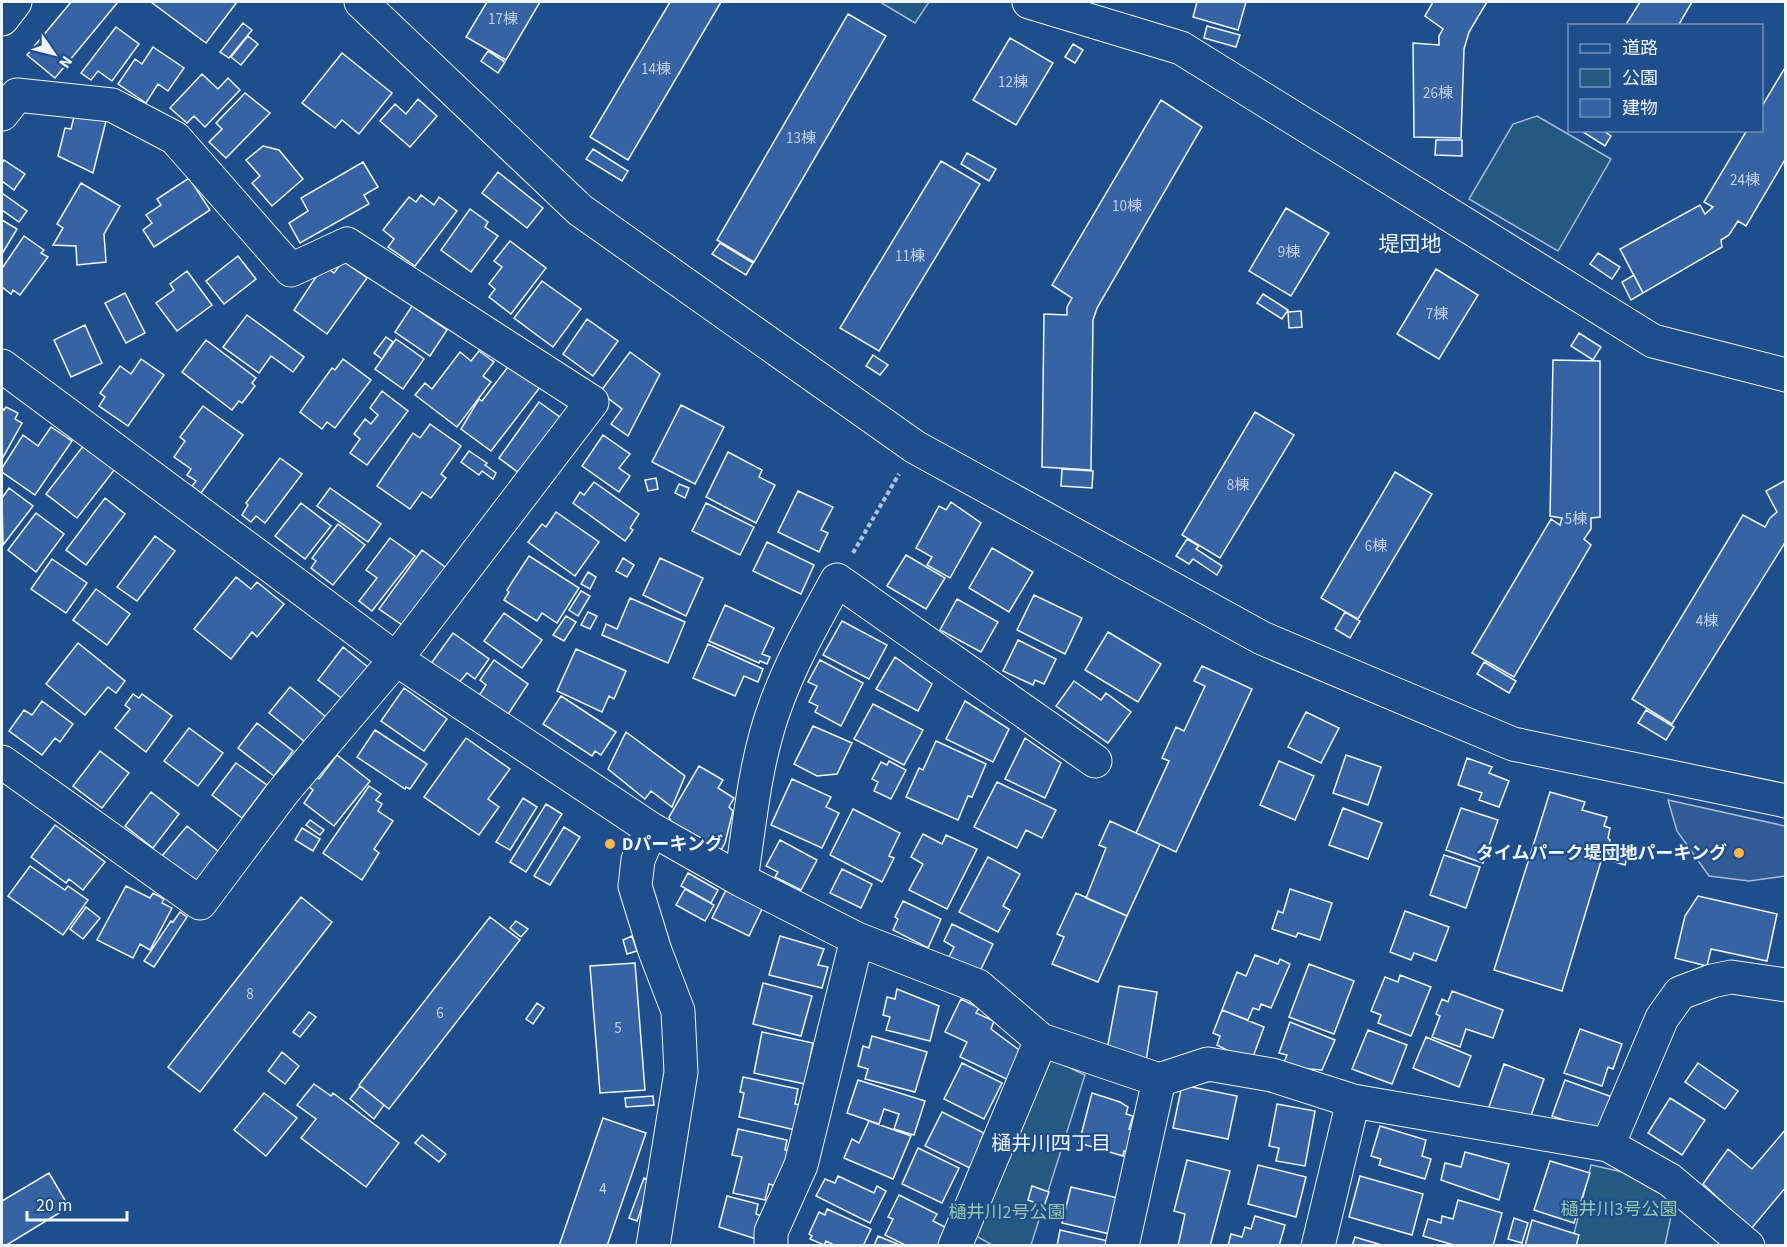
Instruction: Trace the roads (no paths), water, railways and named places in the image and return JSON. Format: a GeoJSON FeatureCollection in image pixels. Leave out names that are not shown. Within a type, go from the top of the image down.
{"type":"FeatureCollection","features":[{"type":"Feature","properties":{"kind":"street"},"geometry":{"type":"LineString","coordinates":[[2,20],[15,2]]}},
{"type":"Feature","properties":{"kind":"street"},"geometry":{"type":"LineString","coordinates":[[361,2],[580,210],[915,447],[1262,638],[1513,744],[1785,801]]}},
{"type":"Feature","properties":{"kind":"street"},"geometry":{"type":"LineString","coordinates":[[1029,2],[1181,48],[1653,341],[1785,375]]}},
{"type":"Feature","properties":{"kind":"street"},"geometry":{"type":"LineString","coordinates":[[2,114],[17,94],[112,105],[175,138],[291,270],[347,244],[592,402],[396,659],[283,792],[200,903],[2,762]]}},
{"type":"Feature","properties":{"kind":"street"},"geometry":{"type":"LineString","coordinates":[[2,366],[396,659],[651,829],[741,880],[857,939],[978,986],[1041,1040],[1159,1080],[1208,1064],[1272,1075],[1353,1101],[1608,1145],[1670,1180],[1748,1245]]}},
{"type":"Feature","properties":{"kind":"street"},"geometry":{"type":"LineString","coordinates":[[741,880],[757,769],[775,705],[800,647],[837,580],[1095,761]]}},
{"type":"Feature","properties":{"kind":"street"},"geometry":{"type":"LineString","coordinates":[[651,829],[638,860],[635,886],[655,951],[678,1011],[681,1072],[653,1245]]}},
{"type":"Feature","properties":{"kind":"street"},"geometry":{"type":"LineString","coordinates":[[771,1245],[771,1232],[801,1165],[857,939]]}},
{"type":"Feature","properties":{"kind":"street"},"geometry":{"type":"LineString","coordinates":[[1608,1145],[1662,1018],[1680,993],[1712,981],[1731,977],[1785,985]]}},
{"type":"Feature","properties":{"kind":"street"},"geometry":{"type":"LineString","coordinates":[[955,1245],[1041,1040]]}},
{"type":"Feature","properties":{"kind":"street"},"geometry":{"type":"LineString","coordinates":[[1122,1245],[1159,1080]]}},
{"type":"Feature","properties":{"kind":"street"},"geometry":{"type":"LineString","coordinates":[[1318,1245],[1353,1101]]}},
{"type":"Feature","properties":{"kind":"place","name":"Dパーキング"},"geometry":{"type":"Point","coordinates":[610,844]}},
{"type":"Feature","properties":{"kind":"place","name":"タイムパーク堤団地パーキング"},"geometry":{"type":"Point","coordinates":[1739,853]}},
{"type":"Feature","properties":{"kind":"district","name":"堤団地"},"geometry":{"type":"Point","coordinates":[1410,244]}},
{"type":"Feature","properties":{"kind":"district","name":"樋井川四丁目"},"geometry":{"type":"Point","coordinates":[1051,1144]}},
{"type":"Feature","properties":{"kind":"park label","name":"樋井川3号公園"},"geometry":{"type":"Point","coordinates":[1619,1209]}},
{"type":"Feature","properties":{"kind":"park label","name":"樋井川2号公園"},"geometry":{"type":"Point","coordinates":[1007,1212]}}]}
